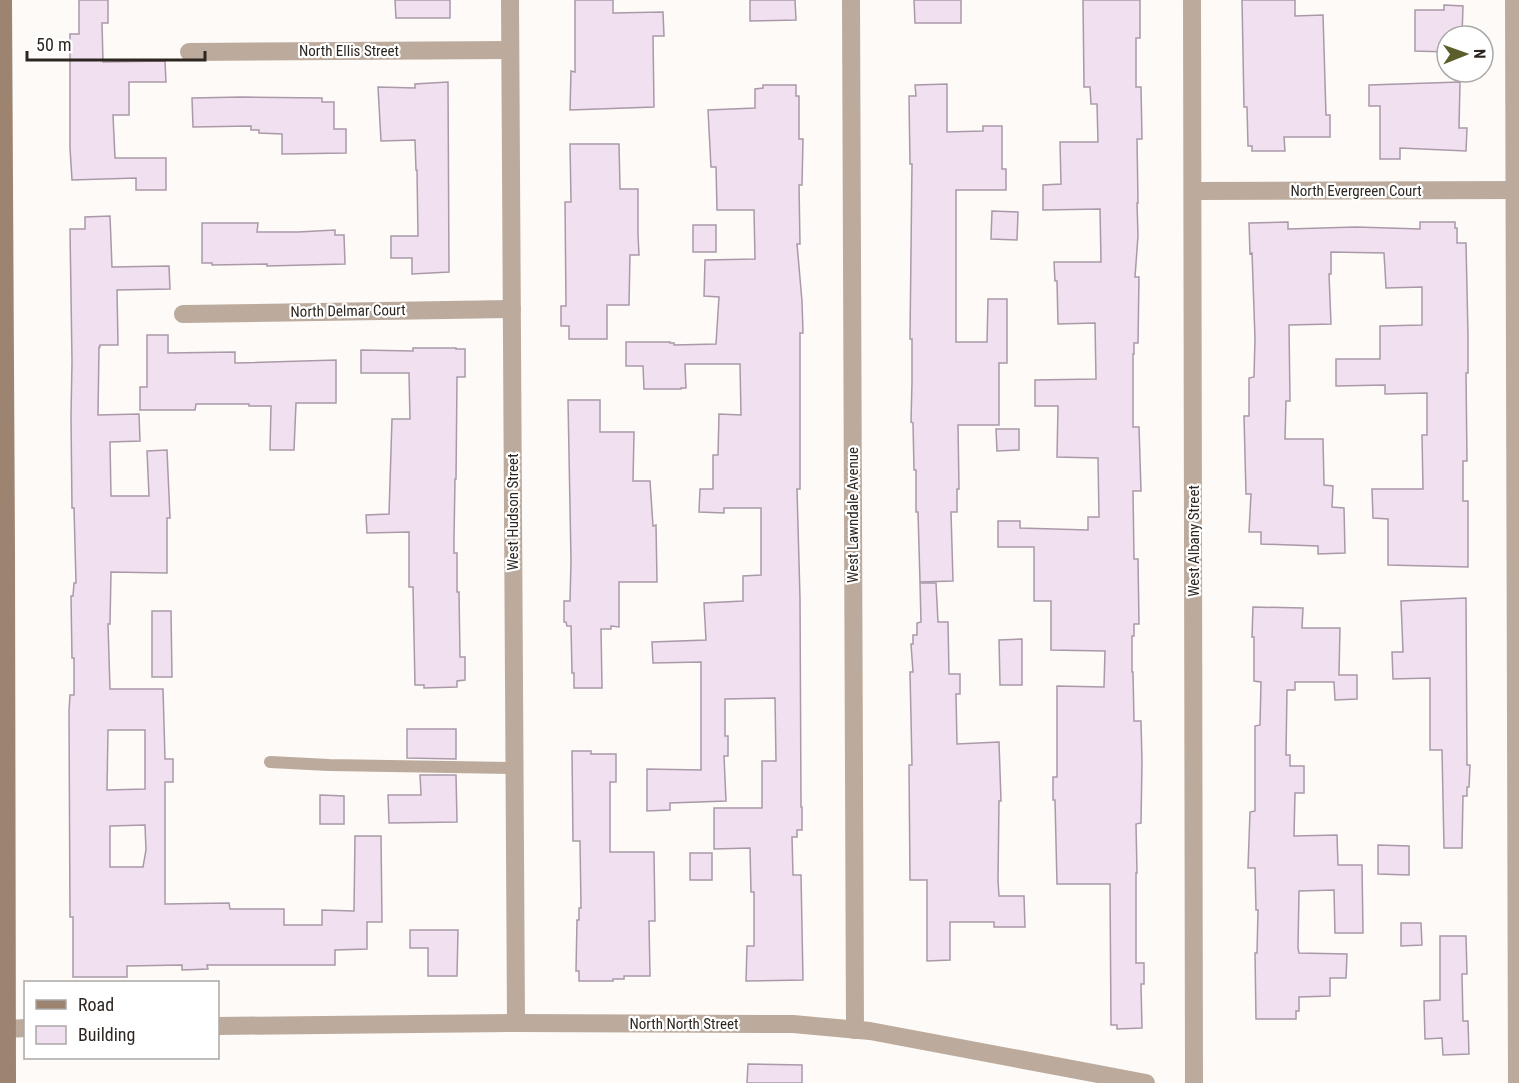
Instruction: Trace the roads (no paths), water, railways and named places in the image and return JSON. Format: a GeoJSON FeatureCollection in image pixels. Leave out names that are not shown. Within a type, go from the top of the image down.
{"type":"FeatureCollection","features":[{"type":"Feature","properties":{"kind":"main road"},"geometry":{"type":"LineString","coordinates":[[3,0],[1,57],[7,1083]]}},
{"type":"Feature","properties":{"kind":"street","name":"West Hudson Street"},"geometry":{"type":"LineString","coordinates":[[510,0],[516,1023]]}},
{"type":"Feature","properties":{"kind":"street","name":"West Lawndale Avenue"},"geometry":{"type":"LineString","coordinates":[[851,0],[855,1030]]}},
{"type":"Feature","properties":{"kind":"street","name":"West Albany Street"},"geometry":{"type":"LineString","coordinates":[[1192,0],[1194,1083]]}},
{"type":"Feature","properties":{"kind":"street"},"geometry":{"type":"LineString","coordinates":[[1515,0],[1517,1083]]}},
{"type":"Feature","properties":{"kind":"street","name":"North Ellis Street"},"geometry":{"type":"LineString","coordinates":[[189,52],[510,50]]}},
{"type":"Feature","properties":{"kind":"street","name":"North Evergreen Court"},"geometry":{"type":"LineString","coordinates":[[1194,191],[1517,190]]}},
{"type":"Feature","properties":{"kind":"street","name":"North Delmar Court"},"geometry":{"type":"LineString","coordinates":[[183,314],[512,309]]}},
{"type":"Feature","properties":{"kind":"street","name":"North North Street"},"geometry":{"type":"LineString","coordinates":[[219,1026],[516,1023],[793,1024],[855,1030],[1079,1077],[1137,1082]]}},
{"type":"Feature","properties":{"kind":"street"},"geometry":{"type":"LineString","coordinates":[[7,1029],[24,1028]]}},
{"type":"Feature","properties":{"kind":"lane"},"geometry":{"type":"LineString","coordinates":[[270,762],[514,768]]}}]}
